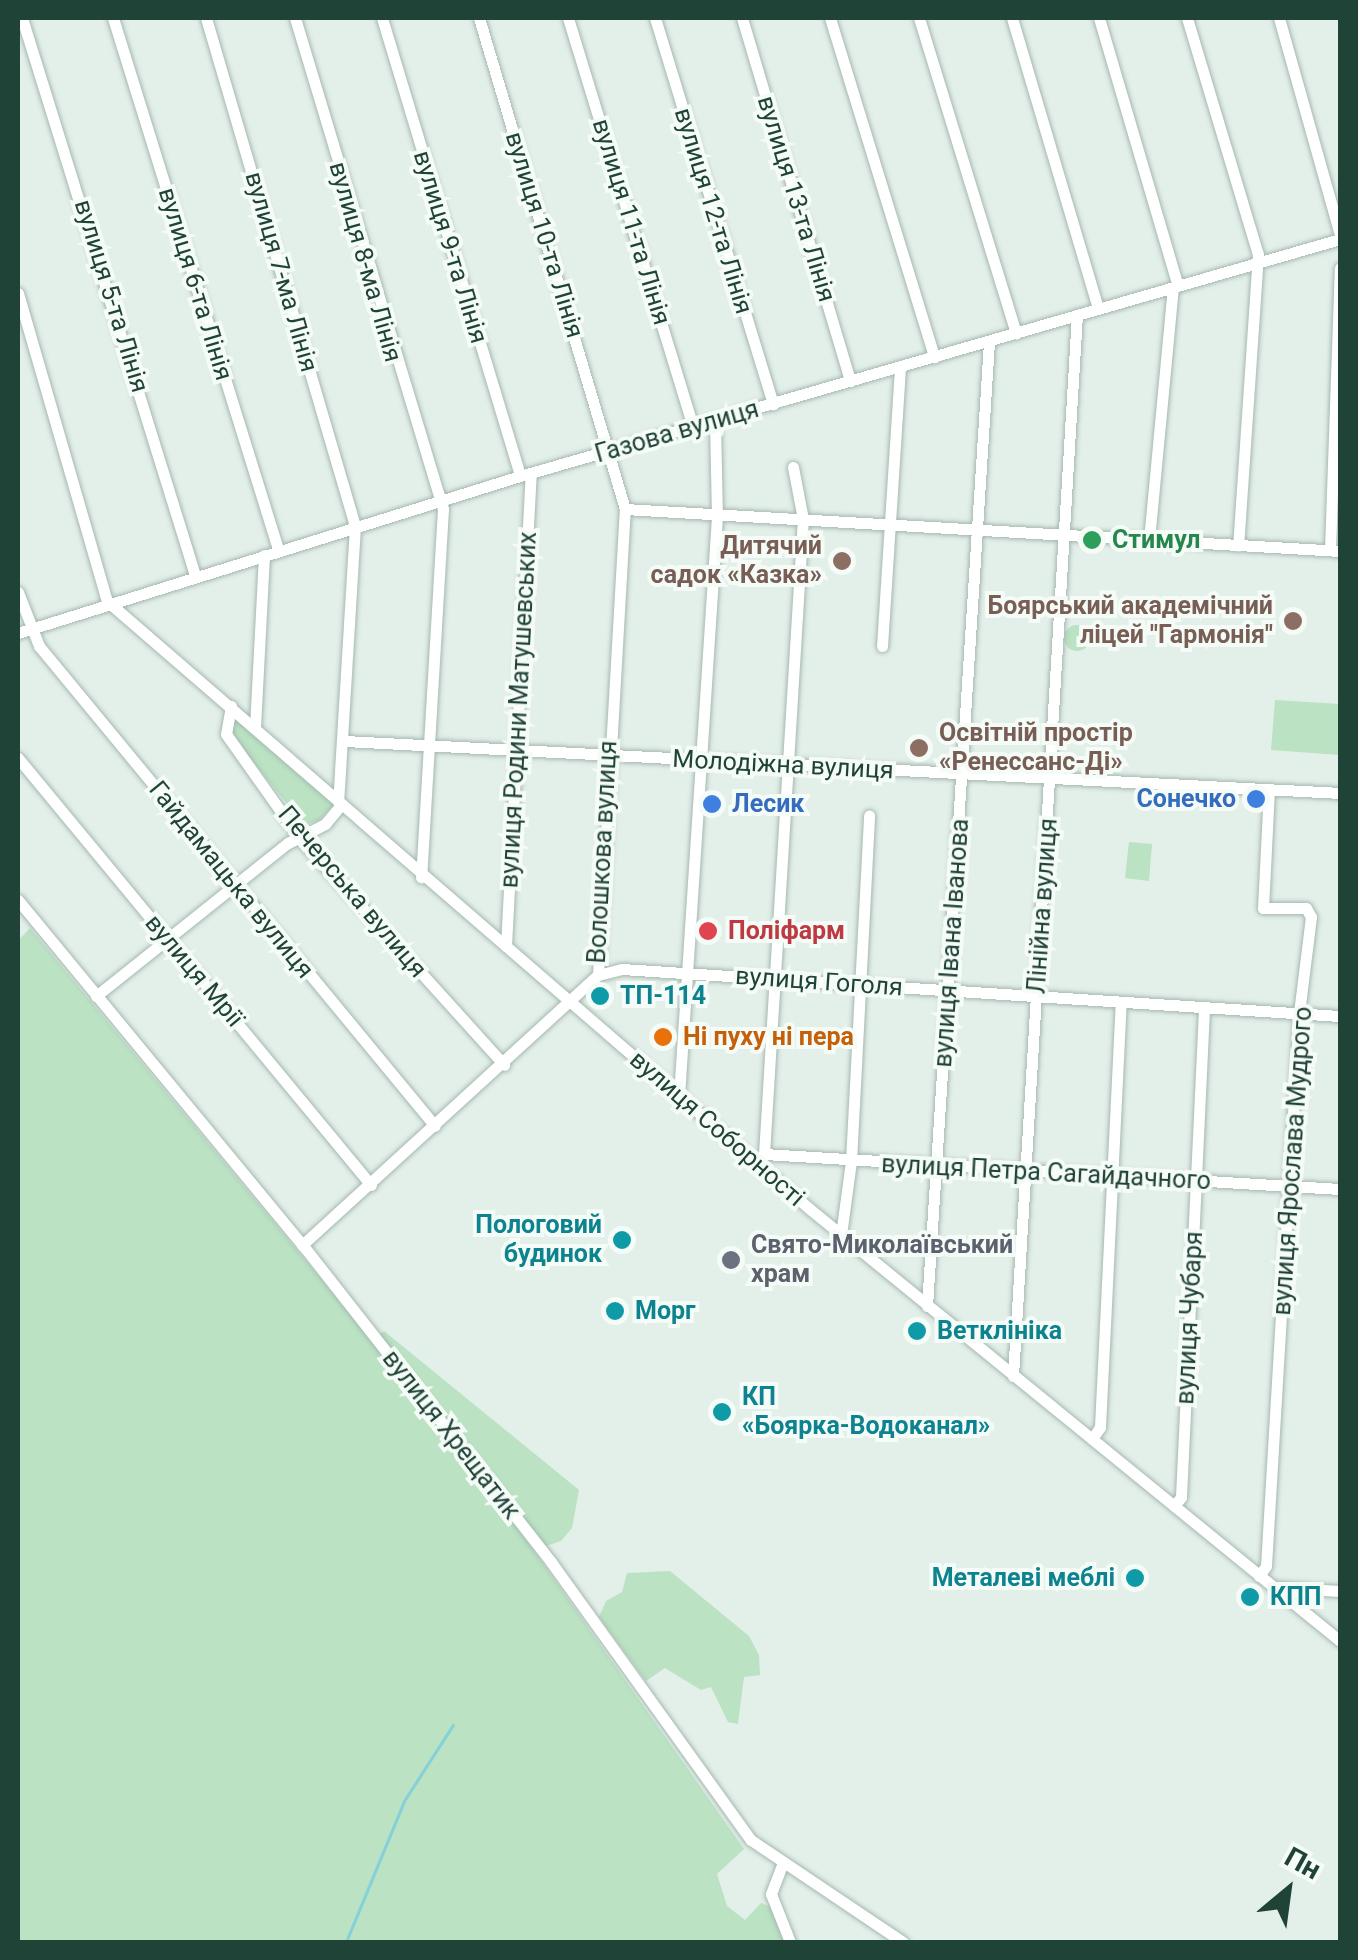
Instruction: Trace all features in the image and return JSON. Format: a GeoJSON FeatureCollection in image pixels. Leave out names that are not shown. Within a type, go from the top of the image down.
{"type":"FeatureCollection","features":[{"type":"Feature","properties":{"kind":"street","name":"вулиця 5-та Лінія"},"geometry":{"type":"LineString","coordinates":[[22,18],[195,575]]}},
{"type":"Feature","properties":{"kind":"street","name":"вулиця 6-та Лінія"},"geometry":{"type":"LineString","coordinates":[[113,18],[278,549]]}},
{"type":"Feature","properties":{"kind":"street","name":"вулиця 7-ма Лінія"},"geometry":{"type":"LineString","coordinates":[[206,18],[355,526],[340,803]]}},
{"type":"Feature","properties":{"kind":"street","name":"вулиця 8-ма Лінія"},"geometry":{"type":"LineString","coordinates":[[295,18],[440,503],[421,877]]}},
{"type":"Feature","properties":{"kind":"street","name":"вулиця 9-та Лінія"},"geometry":{"type":"LineString","coordinates":[[382,18],[526,475]]}},
{"type":"Feature","properties":{"kind":"street","name":"вулиця 10-та Лінія"},"geometry":{"type":"LineString","coordinates":[[479,18],[609,452]]}},
{"type":"Feature","properties":{"kind":"street","name":"вулиця 11-та Лінія"},"geometry":{"type":"LineString","coordinates":[[568,18],[693,427]]}},
{"type":"Feature","properties":{"kind":"street","name":"вулиця 12-та Лінія"},"geometry":{"type":"LineString","coordinates":[[655,18],[774,404]]}},
{"type":"Feature","properties":{"kind":"street","name":"вулиця 13-та Лінія"},"geometry":{"type":"LineString","coordinates":[[742,18],[850,382]]}},
{"type":"Feature","properties":{"kind":"street"},"geometry":{"type":"LineString","coordinates":[[830,18],[934,357]]}},
{"type":"Feature","properties":{"kind":"street"},"geometry":{"type":"LineString","coordinates":[[919,18],[1016,333]]}},
{"type":"Feature","properties":{"kind":"street"},"geometry":{"type":"LineString","coordinates":[[1012,18],[1098,309]]}},
{"type":"Feature","properties":{"kind":"street"},"geometry":{"type":"LineString","coordinates":[[1099,18],[1176,287],[1149,540]]}},
{"type":"Feature","properties":{"kind":"street"},"geometry":{"type":"LineString","coordinates":[[1187,18],[1257,263],[1238,545]]}},
{"type":"Feature","properties":{"kind":"street"},"geometry":{"type":"LineString","coordinates":[[1279,18],[1340,237]]}},
{"type":"Feature","properties":{"kind":"street","name":"Газова вулиця"},"geometry":{"type":"LineString","coordinates":[[18,634],[108,601],[278,549],[1340,237]]}},
{"type":"Feature","properties":{"kind":"street"},"geometry":{"type":"LineString","coordinates":[[625,509],[1336,551],[1340,268]]}},
{"type":"Feature","properties":{"kind":"street"},"geometry":{"type":"LineString","coordinates":[[18,293],[108,601]]}},
{"type":"Feature","properties":{"kind":"street","name":"Лінійна вулиця"},"geometry":{"type":"LineString","coordinates":[[1013,1376],[1077,316]]}},
{"type":"Feature","properties":{"kind":"street","name":"вулиця Івана Іванова"},"geometry":{"type":"LineString","coordinates":[[926,1306],[964,774],[989,341]]}},
{"type":"Feature","properties":{"kind":"street"},"geometry":{"type":"LineString","coordinates":[[882,646],[900,367]]}},
{"type":"Feature","properties":{"kind":"street"},"geometry":{"type":"LineString","coordinates":[[680,1096],[704,761],[716,517],[715,421]]}},
{"type":"Feature","properties":{"kind":"street","name":"Волошкова вулиця"},"geometry":{"type":"LineString","coordinates":[[302,1245],[598,976],[607,756],[625,509],[609,452]]}},
{"type":"Feature","properties":{"kind":"street"},"geometry":{"type":"LineString","coordinates":[[760,1159],[782,806],[790,765],[803,520],[793,467]]}},
{"type":"Feature","properties":{"kind":"street","name":"вулиця Родини Матушевських"},"geometry":{"type":"LineString","coordinates":[[506,946],[518,751],[526,475]]}},
{"type":"Feature","properties":{"kind":"street"},"geometry":{"type":"LineString","coordinates":[[255,727],[264,555]]}},
{"type":"Feature","properties":{"kind":"street","name":"Гайдамацька вулиця"},"geometry":{"type":"LineString","coordinates":[[18,592],[31,630],[234,885],[435,1126]]}},
{"type":"Feature","properties":{"kind":"street","name":"вулиця Соборності"},"geometry":{"type":"LineString","coordinates":[[108,601],[421,877],[760,1159],[841,1235],[1340,1641]]}},
{"type":"Feature","properties":{"kind":"street","name":"Печерська вулиця"},"geometry":{"type":"LineString","coordinates":[[231,706],[226,734],[300,835],[504,1065]]}},
{"type":"Feature","properties":{"kind":"street","name":"Молодіжна вулиця"},"geometry":{"type":"LineString","coordinates":[[345,741],[1051,781],[1340,793]]}},
{"type":"Feature","properties":{"kind":"street","name":"вулиця Мрії"},"geometry":{"type":"LineString","coordinates":[[18,758],[370,1185]]}},
{"type":"Feature","properties":{"kind":"street","name":"вулиця Ярослава Мудрого"},"geometry":{"type":"LineString","coordinates":[[1260,1576],[1266,1566],[1299,1013],[1311,916],[1306,908],[1263,908],[1269,789]]}},
{"type":"Feature","properties":{"kind":"street"},"geometry":{"type":"LineString","coordinates":[[96,996],[300,835],[325,824],[340,803]]}},
{"type":"Feature","properties":{"kind":"street"},"geometry":{"type":"LineString","coordinates":[[841,1235],[851,1162],[869,815]]}},
{"type":"Feature","properties":{"kind":"street","name":"вулиця Хрещатик"},"geometry":{"type":"LineString","coordinates":[[18,900],[302,1245],[551,1562],[751,1840],[903,1942]]}},
{"type":"Feature","properties":{"kind":"street","name":"вулиця Гоголя"},"geometry":{"type":"LineString","coordinates":[[598,976],[622,969],[1340,1016]]}},
{"type":"Feature","properties":{"kind":"street"},"geometry":{"type":"LineString","coordinates":[[1092,1439],[1100,1427],[1121,1003]]}},
{"type":"Feature","properties":{"kind":"street","name":"вулиця Чубаря"},"geometry":{"type":"LineString","coordinates":[[1174,1506],[1181,1497],[1204,1008]]}},
{"type":"Feature","properties":{"kind":"street","name":"вулиця Петра Сагайдачного"},"geometry":{"type":"LineString","coordinates":[[760,1159],[1114,1180],[1340,1188]]}},
{"type":"Feature","properties":{"kind":"street"},"geometry":{"type":"LineString","coordinates":[[1273,1587],[1340,1591]]}},
{"type":"Feature","properties":{"kind":"street"},"geometry":{"type":"LineString","coordinates":[[782,1864],[771,1894],[790,1942]]}},
{"type":"Feature","properties":{"kind":"green space"},"geometry":{"type":"Polygon","coordinates":[[[1077,625],[1086,629],[1090,638],[1086,647],[1077,651],[1068,647],[1064,638],[1068,629],[1077,625]]]}},
{"type":"Feature","properties":{"kind":"green space"},"geometry":{"type":"Polygon","coordinates":[[[1275,700],[1340,704],[1340,755],[1271,750],[1275,700]]]}},
{"type":"Feature","properties":{"kind":"green space"},"geometry":{"type":"Polygon","coordinates":[[[233,717],[334,805],[319,820],[304,825],[230,733],[233,717]]]}},
{"type":"Feature","properties":{"kind":"green space"},"geometry":{"type":"Polygon","coordinates":[[[1129,842],[1152,844],[1149,881],[1125,878],[1129,842]]]}},
{"type":"Feature","properties":{"kind":"green space"},"geometry":{"type":"Polygon","coordinates":[[[30,928],[466,1454],[744,1849],[717,1874],[727,1906],[745,1920],[761,1903],[780,1911],[797,1942],[18,1942],[18,941],[30,928]]]}},
{"type":"Feature","properties":{"kind":"green space"},"geometry":{"type":"Polygon","coordinates":[[[384,1331],[579,1490],[572,1528],[561,1541],[546,1546],[380,1334],[384,1331]]]}},
{"type":"Feature","properties":{"kind":"green space"},"geometry":{"type":"Polygon","coordinates":[[[670,1571],[749,1636],[759,1655],[760,1675],[744,1677],[738,1724],[728,1722],[711,1687],[701,1690],[665,1668],[646,1681],[599,1617],[606,1601],[622,1592],[627,1573],[670,1571]]]}},
{"type":"Feature","properties":{"kind":"waterway"},"geometry":{"type":"LineString","coordinates":[[346,1942],[404,1801],[453,1725]]}},
{"type":"Feature","properties":{"kind":"place","name":"Стимул"},"geometry":{"type":"Point","coordinates":[1092,540]}},
{"type":"Feature","properties":{"kind":"place","name":"Дитячий садок «Казка»"},"geometry":{"type":"Point","coordinates":[842,561]}},
{"type":"Feature","properties":{"kind":"place","name":"Боярський академічний ліцей \"Гармонія\""},"geometry":{"type":"Point","coordinates":[1293,621]}},
{"type":"Feature","properties":{"kind":"place","name":"Освітній простір «Ренессанс-Ді»"},"geometry":{"type":"Point","coordinates":[919,748]}},
{"type":"Feature","properties":{"kind":"place","name":"Сонечко"},"geometry":{"type":"Point","coordinates":[1256,799]}},
{"type":"Feature","properties":{"kind":"place","name":"Лесик"},"geometry":{"type":"Point","coordinates":[712,804]}},
{"type":"Feature","properties":{"kind":"place","name":"Поліфарм"},"geometry":{"type":"Point","coordinates":[708,931]}},
{"type":"Feature","properties":{"kind":"place","name":"ТП-114"},"geometry":{"type":"Point","coordinates":[600,996]}},
{"type":"Feature","properties":{"kind":"place","name":"Ні пуху ні пера"},"geometry":{"type":"Point","coordinates":[663,1037]}},
{"type":"Feature","properties":{"kind":"place","name":"Пологовий будинок"},"geometry":{"type":"Point","coordinates":[622,1240]}},
{"type":"Feature","properties":{"kind":"place","name":"Свято-Миколаївський храм"},"geometry":{"type":"Point","coordinates":[731,1260]}},
{"type":"Feature","properties":{"kind":"place","name":"Морг"},"geometry":{"type":"Point","coordinates":[615,1311]}},
{"type":"Feature","properties":{"kind":"place","name":"Ветклініка"},"geometry":{"type":"Point","coordinates":[917,1331]}},
{"type":"Feature","properties":{"kind":"place","name":"КП «Боярка-Водоканал»"},"geometry":{"type":"Point","coordinates":[722,1412]}},
{"type":"Feature","properties":{"kind":"place","name":"Металеві меблі"},"geometry":{"type":"Point","coordinates":[1135,1578]}},
{"type":"Feature","properties":{"kind":"place","name":"КПП"},"geometry":{"type":"Point","coordinates":[1250,1597]}}]}
